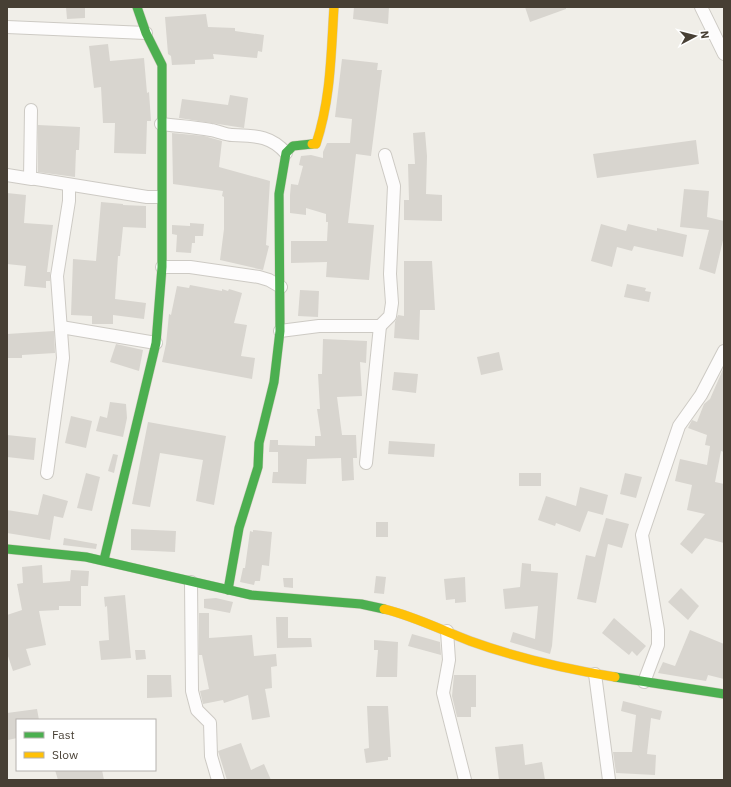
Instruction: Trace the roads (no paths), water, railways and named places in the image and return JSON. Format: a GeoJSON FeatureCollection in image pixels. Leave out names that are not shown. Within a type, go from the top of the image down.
{"type":"FeatureCollection","features":[{"type":"Feature","properties":{"kind":"street"},"geometry":{"type":"LineString","coordinates":[[104,560],[156,343],[162,267],[160,197],[162,64],[146,33],[137,7]]}},
{"type":"Feature","properties":{"kind":"street"},"geometry":{"type":"LineString","coordinates":[[228,590],[239,528],[258,467],[259,443],[274,382],[280,331],[281,287],[279,194],[286,154],[292,146],[316,144],[322,128],[330,67],[334,7]]}},
{"type":"Feature","properties":{"kind":"street"},"geometry":{"type":"LineString","coordinates":[[701,7],[724,54]]}},
{"type":"Feature","properties":{"kind":"street"},"geometry":{"type":"LineString","coordinates":[[7,27],[146,33]]}},
{"type":"Feature","properties":{"kind":"street"},"geometry":{"type":"LineString","coordinates":[[31,110],[29,174],[32,179]]}},
{"type":"Feature","properties":{"kind":"street"},"geometry":{"type":"LineString","coordinates":[[162,124],[195,127],[231,135],[240,134],[259,136],[277,144],[286,154]]}},
{"type":"Feature","properties":{"kind":"street"},"geometry":{"type":"LineString","coordinates":[[366,463],[380,326],[390,316],[392,303],[390,274],[394,186],[385,155]]}},
{"type":"Feature","properties":{"kind":"street"},"geometry":{"type":"LineString","coordinates":[[7,175],[147,197],[160,197]]}},
{"type":"Feature","properties":{"kind":"street"},"geometry":{"type":"LineString","coordinates":[[47,473],[63,358],[57,276],[69,201],[69,185]]}},
{"type":"Feature","properties":{"kind":"street"},"geometry":{"type":"LineString","coordinates":[[162,267],[190,267],[259,278],[269,280],[281,287]]}},
{"type":"Feature","properties":{"kind":"street"},"geometry":{"type":"LineString","coordinates":[[280,331],[318,326],[380,326]]}},
{"type":"Feature","properties":{"kind":"street"},"geometry":{"type":"LineString","coordinates":[[61,327],[156,343]]}},
{"type":"Feature","properties":{"kind":"street"},"geometry":{"type":"LineString","coordinates":[[644,682],[658,645],[658,630],[642,535],[679,426],[701,395],[724,351]]}},
{"type":"Feature","properties":{"kind":"street"},"geometry":{"type":"LineString","coordinates":[[7,549],[104,560],[191,582],[251,595],[361,604],[405,614],[470,641],[530,660],[595,674],[724,694]]}},
{"type":"Feature","properties":{"kind":"street"},"geometry":{"type":"LineString","coordinates":[[191,582],[192,691],[197,710],[210,723],[211,756],[218,780]]}},
{"type":"Feature","properties":{"kind":"street"},"geometry":{"type":"LineString","coordinates":[[447,631],[449,660],[443,693],[465,780]]}},
{"type":"Feature","properties":{"kind":"street"},"geometry":{"type":"LineString","coordinates":[[595,674],[609,780]]}}]}
